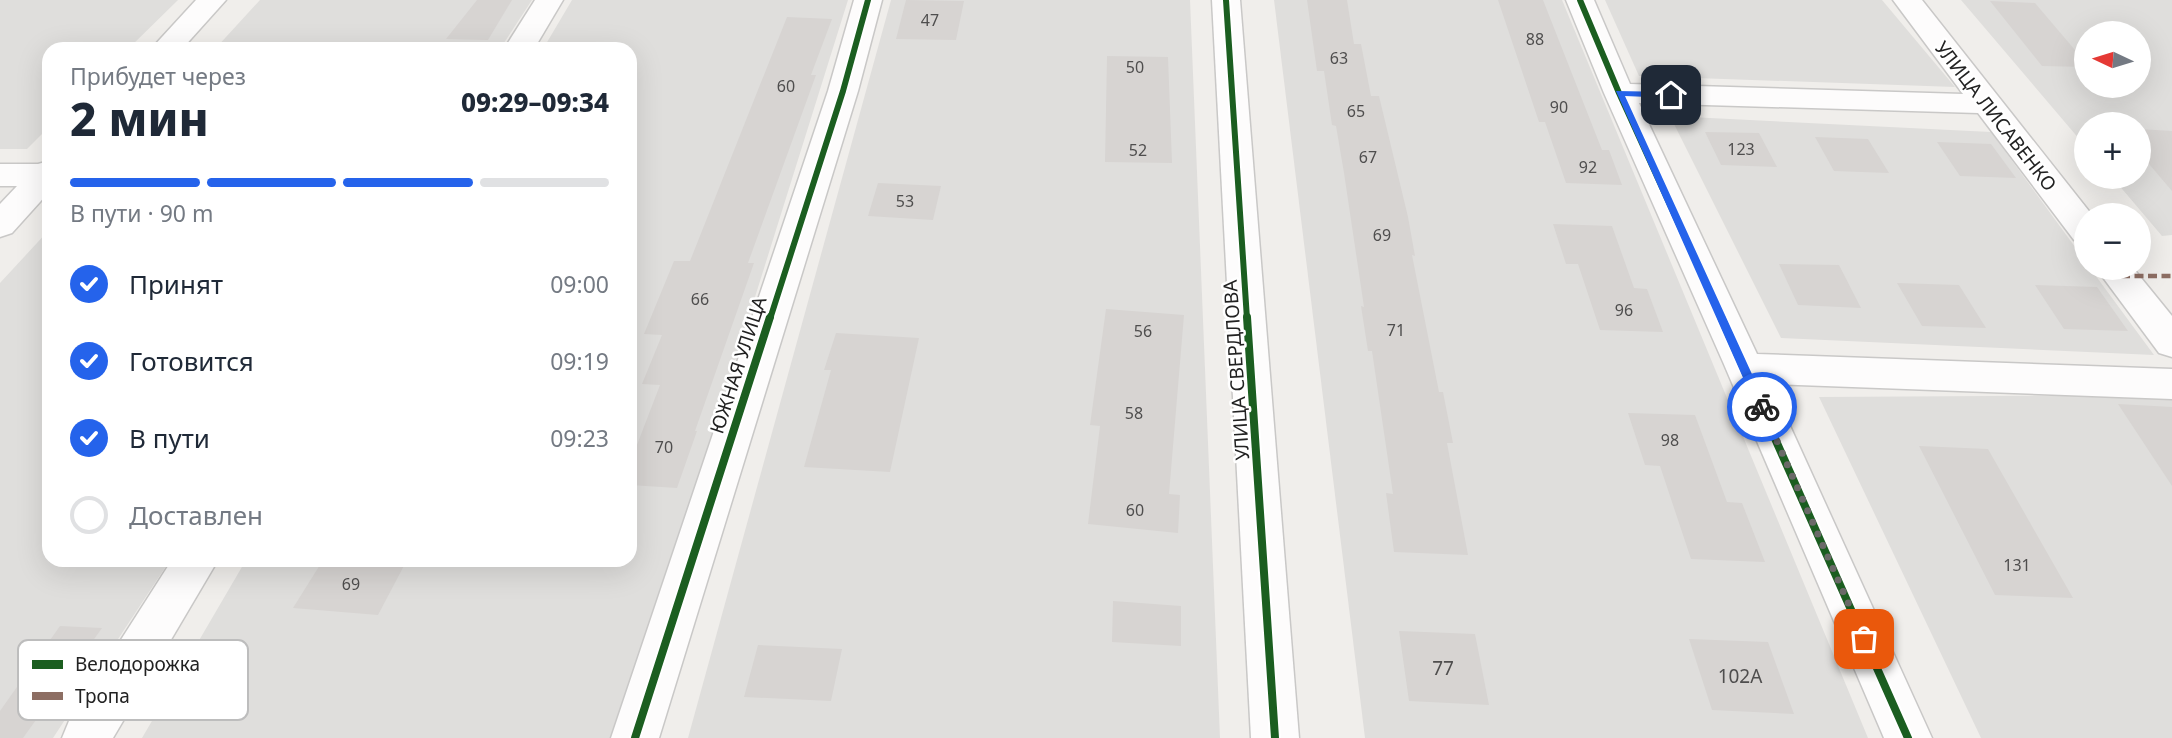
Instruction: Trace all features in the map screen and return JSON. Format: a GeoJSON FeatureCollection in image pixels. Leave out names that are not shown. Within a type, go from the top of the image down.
{"type":"FeatureCollection","features":[{"type":"Feature","properties":{"kind":"street"},"geometry":{"type":"LineString","coordinates":[[173,42],[212,0]]}},
{"type":"Feature","properties":{"kind":"street"},"geometry":{"type":"LineString","coordinates":[[523,42],[549,0]]}},
{"type":"Feature","properties":{"kind":"street","name":"ЮЖНАЯ УЛИЦА"},"geometry":{"type":"LineString","coordinates":[[635,738],[843,91],[867,0]]}},
{"type":"Feature","properties":{"kind":"street","name":"УЛИЦА СВЕРДЛОВА"},"geometry":{"type":"LineString","coordinates":[[1226,0],[1275,738]]}},
{"type":"Feature","properties":{"kind":"street"},"geometry":{"type":"LineString","coordinates":[[1580,0],[1619,93],[1745,368],[1908,738]]}},
{"type":"Feature","properties":{"kind":"street","name":"УЛИЦА ЛИСАВЕНКО"},"geometry":{"type":"LineString","coordinates":[[1906,0],[2074,217]]}},
{"type":"Feature","properties":{"kind":"street"},"geometry":{"type":"LineString","coordinates":[[1619,93],[1986,104]]}},
{"type":"Feature","properties":{"kind":"street"},"geometry":{"type":"LineString","coordinates":[[0,174],[42,174]]}},
{"type":"Feature","properties":{"kind":"street"},"geometry":{"type":"LineString","coordinates":[[0,225],[42,180]]}},
{"type":"Feature","properties":{"kind":"street"},"geometry":{"type":"LineString","coordinates":[[2123,280],[2172,344]]}},
{"type":"Feature","properties":{"kind":"street"},"geometry":{"type":"LineString","coordinates":[[1745,368],[2172,384]]}},
{"type":"Feature","properties":{"kind":"street"},"geometry":{"type":"LineString","coordinates":[[147,640],[192,567]]}},
{"type":"Feature","properties":{"kind":"street"},"geometry":{"type":"LineString","coordinates":[[86,738],[97,720]]}},
{"type":"Feature","properties":{"kind":"shaded area"},"geometry":{"type":"Polygon","coordinates":[[[0,0],[178,0],[135,42],[42,42],[42,134],[27,149],[0,149],[0,0]]]}},
{"type":"Feature","properties":{"kind":"shaded area"},"geometry":{"type":"Polygon","coordinates":[[[260,0],[532,0],[505,42],[221,42],[260,0]]]}},
{"type":"Feature","properties":{"kind":"shaded area"},"geometry":{"type":"Polygon","coordinates":[[[572,0],[848,0],[617,738],[142,738],[153,720],[248,720],[248,640],[199,640],[242,567],[637,567],[637,42],[547,42],[572,0]]]}},
{"type":"Feature","properties":{"kind":"shaded area"},"geometry":{"type":"Polygon","coordinates":[[[891,0],[1190,0],[1220,738],[688,738],[891,0]]]}},
{"type":"Feature","properties":{"kind":"shaded area"},"geometry":{"type":"Polygon","coordinates":[[[1274,0],[1562,0],[1868,738],[1365,738],[1274,0]]]}},
{"type":"Feature","properties":{"kind":"shaded area"},"geometry":{"type":"Polygon","coordinates":[[[1605,0],[1882,0],[1955,87],[1639,76],[1605,0]]]}},
{"type":"Feature","properties":{"kind":"shaded area"},"geometry":{"type":"Polygon","coordinates":[[[1961,0],[2172,0],[2172,235],[2162,236],[2151,223],[2151,203],[2134,203],[2122,189],[2151,189],[2151,112],[2074,112],[2074,133],[1961,0]]]}},
{"type":"Feature","properties":{"kind":"shaded area"},"geometry":{"type":"Polygon","coordinates":[[[1670,116],[1991,132],[2074,246],[2074,280],[2099,280],[2154,355],[1781,338],[1670,116]]]}},
{"type":"Feature","properties":{"kind":"shaded area"},"geometry":{"type":"Polygon","coordinates":[[[42,238],[42,567],[165,567],[117,640],[18,640],[18,720],[65,720],[53,738],[0,738],[0,283],[42,238]]]}},
{"type":"Feature","properties":{"kind":"shaded area"},"geometry":{"type":"Polygon","coordinates":[[[2172,395],[2172,738],[1981,738],[1819,397],[2172,395]]]}},
{"type":"Feature","properties":{"kind":"building"},"geometry":{"type":"Polygon","coordinates":[[[477,0],[512,0],[488,40],[446,39],[477,0]]]}},
{"type":"Feature","properties":{"kind":"building"},"geometry":{"type":"Polygon","coordinates":[[[906,0],[964,1],[956,40],[896,39],[906,0]]]}},
{"type":"Feature","properties":{"kind":"building"},"geometry":{"type":"Polygon","coordinates":[[[1307,0],[1347,0],[1354,44],[1361,44],[1371,96],[1379,96],[1408,217],[1415,256],[1412,255],[1439,392],[1443,392],[1453,443],[1447,443],[1468,555],[1394,552],[1386,493],[1393,494],[1372,351],[1368,351],[1361,306],[1364,307],[1344,173],[1336,126],[1332,125],[1324,71],[1317,71],[1307,0]]]}},
{"type":"Feature","properties":{"kind":"building"},"geometry":{"type":"Polygon","coordinates":[[[1498,0],[1543,0],[1602,150],[1609,150],[1622,185],[1566,183],[1545,122],[1539,122],[1498,0]]]}},
{"type":"Feature","properties":{"kind":"building"},"geometry":{"type":"Polygon","coordinates":[[[1990,1],[2035,3],[2074,49],[2074,67],[2042,66],[1990,1]]]}},
{"type":"Feature","properties":{"kind":"building"},"geometry":{"type":"Polygon","coordinates":[[[787,17],[832,19],[811,75],[816,75],[748,263],[754,263],[677,488],[637,485],[637,445],[660,385],[642,384],[662,335],[644,334],[674,261],[690,261],[787,17]]]}},
{"type":"Feature","properties":{"kind":"building"},"geometry":{"type":"Polygon","coordinates":[[[1107,56],[1168,57],[1172,163],[1105,162],[1107,56]]]}},
{"type":"Feature","properties":{"kind":"building"},"geometry":{"type":"Polygon","coordinates":[[[2151,130],[2172,131],[2172,191],[2151,166],[2151,130]]]}},
{"type":"Feature","properties":{"kind":"building"},"geometry":{"type":"Polygon","coordinates":[[[1705,132],[1759,133],[1777,167],[1721,165],[1705,132]]]}},
{"type":"Feature","properties":{"kind":"building"},"geometry":{"type":"Polygon","coordinates":[[[1815,137],[1868,139],[1889,173],[1834,171],[1815,137]]]}},
{"type":"Feature","properties":{"kind":"building"},"geometry":{"type":"Polygon","coordinates":[[[1937,142],[1991,144],[2016,178],[1960,176],[1937,142]]]}},
{"type":"Feature","properties":{"kind":"building"},"geometry":{"type":"Polygon","coordinates":[[[878,183],[941,186],[933,220],[868,216],[878,183]]]}},
{"type":"Feature","properties":{"kind":"building"},"geometry":{"type":"Polygon","coordinates":[[[1553,224],[1612,226],[1634,288],[1647,289],[1663,332],[1600,330],[1578,264],[1566,264],[1553,224]]]}},
{"type":"Feature","properties":{"kind":"building"},"geometry":{"type":"Polygon","coordinates":[[[1779,264],[1839,265],[1861,308],[1798,305],[1779,264]]]}},
{"type":"Feature","properties":{"kind":"building"},"geometry":{"type":"Polygon","coordinates":[[[1897,283],[1959,285],[1986,328],[1922,326],[1897,283]]]}},
{"type":"Feature","properties":{"kind":"building"},"geometry":{"type":"Polygon","coordinates":[[[2035,285],[2097,287],[2128,331],[2064,329],[2035,285]]]}},
{"type":"Feature","properties":{"kind":"building"},"geometry":{"type":"Polygon","coordinates":[[[1106,309],[1184,315],[1169,494],[1180,495],[1178,533],[1088,524],[1100,426],[1090,425],[1106,309]]]}},
{"type":"Feature","properties":{"kind":"building"},"geometry":{"type":"Polygon","coordinates":[[[836,333],[919,338],[890,472],[804,467],[831,370],[824,370],[836,333]]]}},
{"type":"Feature","properties":{"kind":"building"},"geometry":{"type":"Polygon","coordinates":[[[2118,404],[2172,407],[2172,486],[2118,404]]]}},
{"type":"Feature","properties":{"kind":"building"},"geometry":{"type":"Polygon","coordinates":[[[1628,413],[1695,415],[1727,502],[1742,503],[1765,562],[1691,559],[1660,466],[1645,465],[1628,413]]]}},
{"type":"Feature","properties":{"kind":"building"},"geometry":{"type":"Polygon","coordinates":[[[1919,446],[1988,449],[2073,598],[1995,595],[1919,446]]]}},
{"type":"Feature","properties":{"kind":"building"},"geometry":{"type":"Polygon","coordinates":[[[319,567],[403,567],[378,615],[293,608],[319,567]]]}},
{"type":"Feature","properties":{"kind":"building"},"geometry":{"type":"Polygon","coordinates":[[[1113,601],[1181,606],[1181,646],[1112,642],[1113,601]]]}},
{"type":"Feature","properties":{"kind":"building"},"geometry":{"type":"Polygon","coordinates":[[[60,626],[102,628],[93,640],[50,640],[60,626]]]}},
{"type":"Feature","properties":{"kind":"building"},"geometry":{"type":"Polygon","coordinates":[[[1399,631],[1475,634],[1489,705],[1409,701],[1399,631]]]}},
{"type":"Feature","properties":{"kind":"building"},"geometry":{"type":"Polygon","coordinates":[[[1689,639],[1768,642],[1794,714],[1712,710],[1689,639]]]}},
{"type":"Feature","properties":{"kind":"building"},"geometry":{"type":"Polygon","coordinates":[[[758,645],[842,649],[831,701],[744,697],[758,645]]]}},
{"type":"Feature","properties":{"kind":"building"},"geometry":{"type":"Polygon","coordinates":[[[18,686],[18,720],[36,720],[23,738],[0,738],[0,711],[18,686]]]}},
{"type":"Feature","properties":{"kind":"marked path"},"geometry":{"type":"LineString","coordinates":[[2151,276],[2172,276]]}},
{"type":"Feature","properties":{"kind":"cycle path"},"geometry":{"type":"LineString","coordinates":[[635,738],[843,91],[868,0]]}},
{"type":"Feature","properties":{"kind":"cycle path"},"geometry":{"type":"LineString","coordinates":[[1226,0],[1275,738]]}},
{"type":"Feature","properties":{"kind":"cycle path"},"geometry":{"type":"LineString","coordinates":[[1580,0],[1619,93],[1742,362],[1908,738]]}},
{"type":"Feature","properties":{"kind":"way so far"},"geometry":{"type":"LineString","coordinates":[[1762,407],[1864,639]]}},
{"type":"Feature","properties":{"kind":"route"},"geometry":{"type":"LineString","coordinates":[[1671,95],[1619,93],[1762,407]]}}]}
